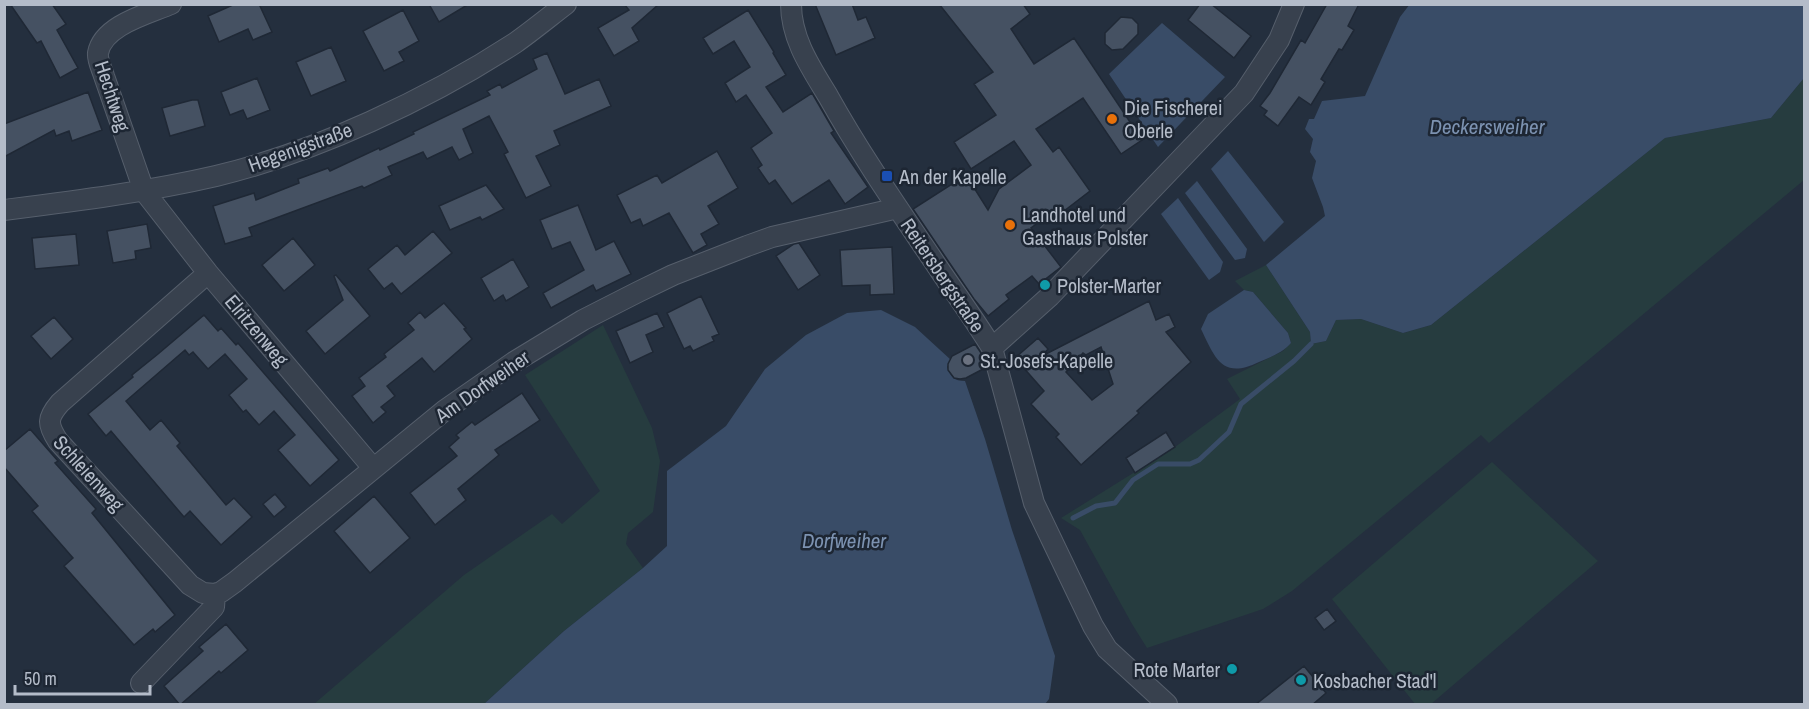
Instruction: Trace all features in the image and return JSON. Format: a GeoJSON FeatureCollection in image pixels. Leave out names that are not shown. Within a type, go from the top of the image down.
{"type":"FeatureCollection","features":[{"type":"Feature","properties":{"kind":"street","name":"Hechtweg"},"geometry":{"type":"LineString","coordinates":[[144,190],[104,76],[98,51],[104,39],[115,28],[171,4]]}},
{"type":"Feature","properties":{"kind":"street","name":"Hegenigstraße"},"geometry":{"type":"LineString","coordinates":[[4,210],[144,190],[217,176],[286,155],[372,121],[463,74],[516,42],[566,4]]}},
{"type":"Feature","properties":{"kind":"street","name":"Reitersbergstraße"},"geometry":{"type":"LineString","coordinates":[[791,4],[796,38],[845,126],[992,348],[1034,502],[1093,626],[1107,649],[1167,705]]}},
{"type":"Feature","properties":{"kind":"street"},"geometry":{"type":"LineString","coordinates":[[992,348],[1050,296],[1244,93],[1279,40],[1294,4]]}},
{"type":"Feature","properties":{"kind":"street","name":"Elritzenweg"},"geometry":{"type":"LineString","coordinates":[[144,190],[208,273],[373,468]]}},
{"type":"Feature","properties":{"kind":"street","name":"Am Dorfweiher"},"geometry":{"type":"LineString","coordinates":[[215,594],[236,582],[445,410],[488,379],[583,320],[673,275],[772,237],[898,208]]}},
{"type":"Feature","properties":{"kind":"street","name":"Schleienweg"},"geometry":{"type":"LineString","coordinates":[[208,273],[60,403],[49,420],[58,441],[190,585],[203,593],[215,594]]}},
{"type":"Feature","properties":{"kind":"street"},"geometry":{"type":"LineString","coordinates":[[141,683],[214,607],[215,594]]}},
{"type":"Feature","properties":{"kind":"green space"},"geometry":{"type":"Polygon","coordinates":[[[1804,78],[1804,180],[1489,443],[1481,435],[1292,591],[1263,609],[1147,648],[1080,530],[1061,518],[1175,447],[1240,399],[1227,379],[1283,351],[1291,343],[1288,333],[1253,292],[1244,290],[1235,281],[1266,265],[1310,332],[1311,344],[1326,341],[1336,320],[1361,319],[1403,333],[1431,325],[1665,138],[1771,118],[1804,78]]]}},
{"type":"Feature","properties":{"kind":"green space"},"geometry":{"type":"Polygon","coordinates":[[[603,325],[652,428],[660,461],[653,512],[628,533],[626,544],[643,568],[564,631],[484,704],[314,704],[464,575],[552,514],[562,524],[600,491],[525,375],[603,325]]]}},
{"type":"Feature","properties":{"kind":"green space"},"geometry":{"type":"Polygon","coordinates":[[[1492,462],[1598,561],[1431,704],[1415,704],[1332,599],[1492,462]]]}},
{"type":"Feature","properties":{"kind":"water","name":"Deckersweiher"},"geometry":{"type":"Polygon","coordinates":[[[1410,4],[1804,5],[1804,78],[1771,118],[1665,138],[1431,325],[1403,333],[1361,319],[1336,320],[1326,341],[1311,344],[1310,332],[1266,265],[1325,216],[1312,178],[1316,161],[1310,152],[1313,139],[1305,129],[1309,119],[1314,119],[1322,101],[1365,96],[1400,17],[1410,4]]]}},
{"type":"Feature","properties":{"kind":"water"},"geometry":{"type":"Polygon","coordinates":[[[1162,23],[1225,77],[1158,147],[1109,74],[1162,23]]]}},
{"type":"Feature","properties":{"kind":"water"},"geometry":{"type":"Polygon","coordinates":[[[1228,151],[1284,222],[1264,242],[1211,169],[1228,151]]]}},
{"type":"Feature","properties":{"kind":"water"},"geometry":{"type":"Polygon","coordinates":[[[1197,181],[1247,249],[1245,258],[1235,260],[1185,193],[1197,181]]]}},
{"type":"Feature","properties":{"kind":"water"},"geometry":{"type":"Polygon","coordinates":[[[1178,198],[1223,262],[1220,272],[1209,280],[1161,214],[1178,198]]]}},
{"type":"Feature","properties":{"kind":"water"},"geometry":{"type":"Polygon","coordinates":[[[1244,290],[1253,292],[1288,333],[1291,343],[1272,356],[1236,369],[1221,363],[1201,329],[1208,314],[1244,290]]]}},
{"type":"Feature","properties":{"kind":"water","name":"Dorfweiher"},"geometry":{"type":"Polygon","coordinates":[[[881,310],[915,327],[951,360],[947,367],[952,376],[965,381],[1055,656],[1049,699],[1045,704],[484,704],[564,631],[667,546],[667,471],[726,426],[765,369],[806,335],[847,313],[881,310]]]}},
{"type":"Feature","properties":{"kind":"building"},"geometry":{"type":"Polygon","coordinates":[[[10,4],[52,4],[66,24],[57,30],[78,68],[60,78],[41,41],[37,43],[10,4]]]}},
{"type":"Feature","properties":{"kind":"building"},"geometry":{"type":"Polygon","coordinates":[[[235,4],[259,4],[272,32],[253,40],[248,29],[219,42],[208,16],[235,4]]]}},
{"type":"Feature","properties":{"kind":"building"},"geometry":{"type":"Polygon","coordinates":[[[429,4],[469,4],[439,22],[429,4]]]}},
{"type":"Feature","properties":{"kind":"building"},"geometry":{"type":"Polygon","coordinates":[[[624,4],[659,4],[632,28],[639,41],[614,56],[598,28],[629,10],[624,4]]]}},
{"type":"Feature","properties":{"kind":"building"},"geometry":{"type":"Polygon","coordinates":[[[815,4],[852,4],[858,20],[866,17],[875,38],[836,55],[815,4]]]}},
{"type":"Feature","properties":{"kind":"building"},"geometry":{"type":"Polygon","coordinates":[[[939,4],[1023,4],[1030,14],[1011,29],[1034,64],[1074,38],[1142,140],[1121,154],[1083,98],[1036,129],[1053,152],[1059,147],[1090,191],[1064,211],[1061,206],[1031,228],[1061,267],[1039,284],[1032,276],[1006,295],[1009,299],[988,316],[913,209],[966,175],[988,210],[999,189],[1031,165],[1014,141],[971,169],[954,142],[996,115],[974,84],[993,72],[939,4]]]}},
{"type":"Feature","properties":{"kind":"building"},"geometry":{"type":"Polygon","coordinates":[[[1200,4],[1211,4],[1251,36],[1234,58],[1188,20],[1200,4]]]}},
{"type":"Feature","properties":{"kind":"building"},"geometry":{"type":"Polygon","coordinates":[[[1327,4],[1359,4],[1348,26],[1354,30],[1342,50],[1339,49],[1321,79],[1325,82],[1311,105],[1299,97],[1278,126],[1264,115],[1267,111],[1260,106],[1301,40],[1305,43],[1327,4]]]}},
{"type":"Feature","properties":{"kind":"building"},"geometry":{"type":"Polygon","coordinates":[[[403,10],[419,41],[399,52],[404,61],[384,71],[363,31],[403,10]]]}},
{"type":"Feature","properties":{"kind":"building"},"geometry":{"type":"Polygon","coordinates":[[[748,10],[786,75],[766,87],[783,112],[812,93],[834,131],[831,133],[868,187],[845,204],[829,180],[792,204],[775,180],[769,184],[758,168],[762,165],[751,148],[772,133],[746,95],[736,102],[725,83],[750,67],[734,41],[713,54],[703,38],[748,10]]]}},
{"type":"Feature","properties":{"kind":"building"},"geometry":{"type":"Polygon","coordinates":[[[1121,17],[1132,18],[1138,24],[1138,34],[1123,49],[1112,50],[1105,44],[1105,33],[1121,17]]]}},
{"type":"Feature","properties":{"kind":"building"},"geometry":{"type":"Polygon","coordinates":[[[331,47],[346,81],[311,96],[296,62],[331,47]]]}},
{"type":"Feature","properties":{"kind":"building"},"geometry":{"type":"Polygon","coordinates":[[[547,53],[565,94],[599,79],[611,106],[554,131],[560,145],[536,156],[551,186],[526,198],[504,154],[508,152],[489,116],[463,129],[473,153],[459,160],[452,147],[427,159],[423,152],[388,167],[392,175],[364,188],[362,186],[249,228],[252,236],[225,244],[213,206],[254,193],[256,200],[299,183],[298,179],[328,168],[330,171],[379,148],[380,150],[490,95],[487,91],[500,84],[502,88],[537,69],[533,59],[547,53]]]}},
{"type":"Feature","properties":{"kind":"building"},"geometry":{"type":"Polygon","coordinates":[[[257,78],[270,110],[247,119],[243,110],[230,115],[221,92],[257,78]]]}},
{"type":"Feature","properties":{"kind":"building"},"geometry":{"type":"Polygon","coordinates":[[[88,92],[102,130],[72,141],[69,131],[56,136],[54,130],[4,157],[4,124],[88,92]]]}},
{"type":"Feature","properties":{"kind":"building"},"geometry":{"type":"Polygon","coordinates":[[[198,100],[205,126],[170,136],[162,108],[198,100]]]}},
{"type":"Feature","properties":{"kind":"building"},"geometry":{"type":"Polygon","coordinates":[[[717,151],[738,188],[708,206],[719,224],[701,234],[707,245],[693,253],[669,213],[643,226],[640,219],[631,223],[617,195],[657,175],[662,183],[717,151]]]}},
{"type":"Feature","properties":{"kind":"building"},"geometry":{"type":"Polygon","coordinates":[[[486,185],[504,209],[482,220],[480,217],[450,230],[439,206],[486,185]]]}},
{"type":"Feature","properties":{"kind":"building"},"geometry":{"type":"Polygon","coordinates":[[[578,205],[596,250],[614,241],[631,274],[596,291],[593,285],[551,308],[543,293],[584,270],[570,242],[552,249],[540,220],[578,205]]]}},
{"type":"Feature","properties":{"kind":"building"},"geometry":{"type":"Polygon","coordinates":[[[147,224],[151,248],[135,251],[136,259],[113,263],[107,231],[147,224]]]}},
{"type":"Feature","properties":{"kind":"building"},"geometry":{"type":"Polygon","coordinates":[[[433,231],[452,253],[401,294],[392,283],[384,289],[368,269],[397,245],[405,255],[433,231]]]}},
{"type":"Feature","properties":{"kind":"building"},"geometry":{"type":"Polygon","coordinates":[[[76,234],[79,265],[35,269],[32,238],[76,234]]]}},
{"type":"Feature","properties":{"kind":"building"},"geometry":{"type":"Polygon","coordinates":[[[293,238],[315,265],[284,291],[262,265],[293,238]]]}},
{"type":"Feature","properties":{"kind":"building"},"geometry":{"type":"Polygon","coordinates":[[[799,243],[820,275],[798,290],[776,256],[799,243]]]}},
{"type":"Feature","properties":{"kind":"building"},"geometry":{"type":"Polygon","coordinates":[[[892,247],[894,294],[870,295],[870,285],[842,286],[840,250],[892,247]]]}},
{"type":"Feature","properties":{"kind":"building"},"geometry":{"type":"Polygon","coordinates":[[[513,259],[529,287],[506,301],[503,295],[494,301],[481,278],[513,259]]]}},
{"type":"Feature","properties":{"kind":"building"},"geometry":{"type":"Polygon","coordinates":[[[336,275],[370,316],[325,354],[306,331],[343,300],[334,276],[336,275]]]}},
{"type":"Feature","properties":{"kind":"building"},"geometry":{"type":"Polygon","coordinates":[[[701,296],[719,334],[712,337],[714,341],[693,351],[690,346],[684,349],[667,313],[701,296]]]}},
{"type":"Feature","properties":{"kind":"building"},"geometry":{"type":"Polygon","coordinates":[[[1149,301],[1156,320],[1169,314],[1175,327],[1166,332],[1191,362],[1081,465],[1056,437],[1059,434],[1031,404],[1044,391],[1015,358],[1038,338],[1048,349],[1042,356],[1149,301]],[[1101,347],[1086,355],[1083,353],[1066,372],[1092,400],[1113,384],[1101,347]]]}},
{"type":"Feature","properties":{"kind":"building"},"geometry":{"type":"Polygon","coordinates":[[[444,303],[466,328],[464,329],[472,339],[434,372],[422,358],[387,386],[395,396],[381,407],[386,412],[373,423],[352,396],[365,386],[359,378],[386,357],[384,354],[414,330],[408,323],[420,312],[425,318],[444,303]]]}},
{"type":"Feature","properties":{"kind":"building"},"geometry":{"type":"Polygon","coordinates":[[[657,313],[664,327],[646,335],[653,352],[630,363],[616,331],[657,313]]]}},
{"type":"Feature","properties":{"kind":"building"},"geometry":{"type":"Polygon","coordinates":[[[204,315],[218,331],[221,328],[236,345],[238,343],[339,460],[310,486],[278,450],[295,435],[274,411],[259,425],[246,410],[243,412],[229,395],[247,379],[225,354],[208,369],[193,352],[189,355],[185,350],[126,401],[150,430],[161,420],[180,443],[177,446],[226,505],[234,498],[252,517],[221,545],[190,511],[184,517],[111,431],[106,436],[88,414],[204,315]]]}},
{"type":"Feature","properties":{"kind":"building"},"geometry":{"type":"Polygon","coordinates":[[[54,317],[73,339],[51,359],[31,336],[54,317]]]}},
{"type":"Feature","properties":{"kind":"building","name":"St.-Josefs-Kapelle"},"geometry":{"type":"Polygon","coordinates":[[[975,344],[981,353],[985,368],[966,378],[954,378],[948,370],[952,356],[975,344]]]}},
{"type":"Feature","properties":{"kind":"building"},"geometry":{"type":"Polygon","coordinates":[[[522,393],[540,420],[495,450],[499,455],[458,489],[466,500],[435,525],[410,493],[457,456],[449,447],[459,438],[456,435],[472,422],[475,425],[522,393]]]}},
{"type":"Feature","properties":{"kind":"building"},"geometry":{"type":"Polygon","coordinates":[[[30,429],[58,461],[55,463],[96,509],[92,513],[175,615],[155,632],[153,629],[134,645],[64,566],[73,558],[32,511],[38,506],[4,467],[4,451],[30,429]]]}},
{"type":"Feature","properties":{"kind":"building"},"geometry":{"type":"Polygon","coordinates":[[[1166,432],[1175,447],[1135,473],[1126,458],[1166,432]]]}},
{"type":"Feature","properties":{"kind":"building"},"geometry":{"type":"Polygon","coordinates":[[[275,494],[286,507],[274,517],[263,504],[275,494]]]}},
{"type":"Feature","properties":{"kind":"building"},"geometry":{"type":"Polygon","coordinates":[[[374,496],[410,538],[370,573],[334,531],[374,496]]]}},
{"type":"Feature","properties":{"kind":"building"},"geometry":{"type":"Polygon","coordinates":[[[1327,609],[1336,621],[1324,630],[1315,618],[1327,609]]]}},
{"type":"Feature","properties":{"kind":"building"},"geometry":{"type":"Polygon","coordinates":[[[226,624],[248,650],[221,673],[219,671],[180,705],[164,686],[203,651],[199,647],[226,624]]]}},
{"type":"Feature","properties":{"kind":"building","name":"Kosbacher Stad'l"},"geometry":{"type":"Polygon","coordinates":[[[1304,666],[1326,693],[1312,705],[1255,705],[1304,666]]]}},
{"type":"Feature","properties":{"kind":"waterway"},"geometry":{"type":"LineString","coordinates":[[1073,518],[1096,506],[1115,503],[1133,480],[1158,464],[1190,464],[1199,460],[1229,432],[1241,404],[1294,361],[1311,344]]}},
{"type":"Feature","properties":{"kind":"place","name":"Die Fischerei Oberle"},"geometry":{"type":"Point","coordinates":[1112,119]}},
{"type":"Feature","properties":{"kind":"place","name":"An der Kapelle"},"geometry":{"type":"Point","coordinates":[887,176]}},
{"type":"Feature","properties":{"kind":"place","name":"Landhotel und Gasthaus Polster"},"geometry":{"type":"Point","coordinates":[1010,225]}},
{"type":"Feature","properties":{"kind":"place","name":"Polster-Marter"},"geometry":{"type":"Point","coordinates":[1045,285]}},
{"type":"Feature","properties":{"kind":"place","name":"St.-Josefs-Kapelle"},"geometry":{"type":"Point","coordinates":[968,360]}},
{"type":"Feature","properties":{"kind":"place","name":"Rote Marter"},"geometry":{"type":"Point","coordinates":[1232,669]}},
{"type":"Feature","properties":{"kind":"place","name":"Kosbacher Stad'l"},"geometry":{"type":"Point","coordinates":[1301,680]}}]}
